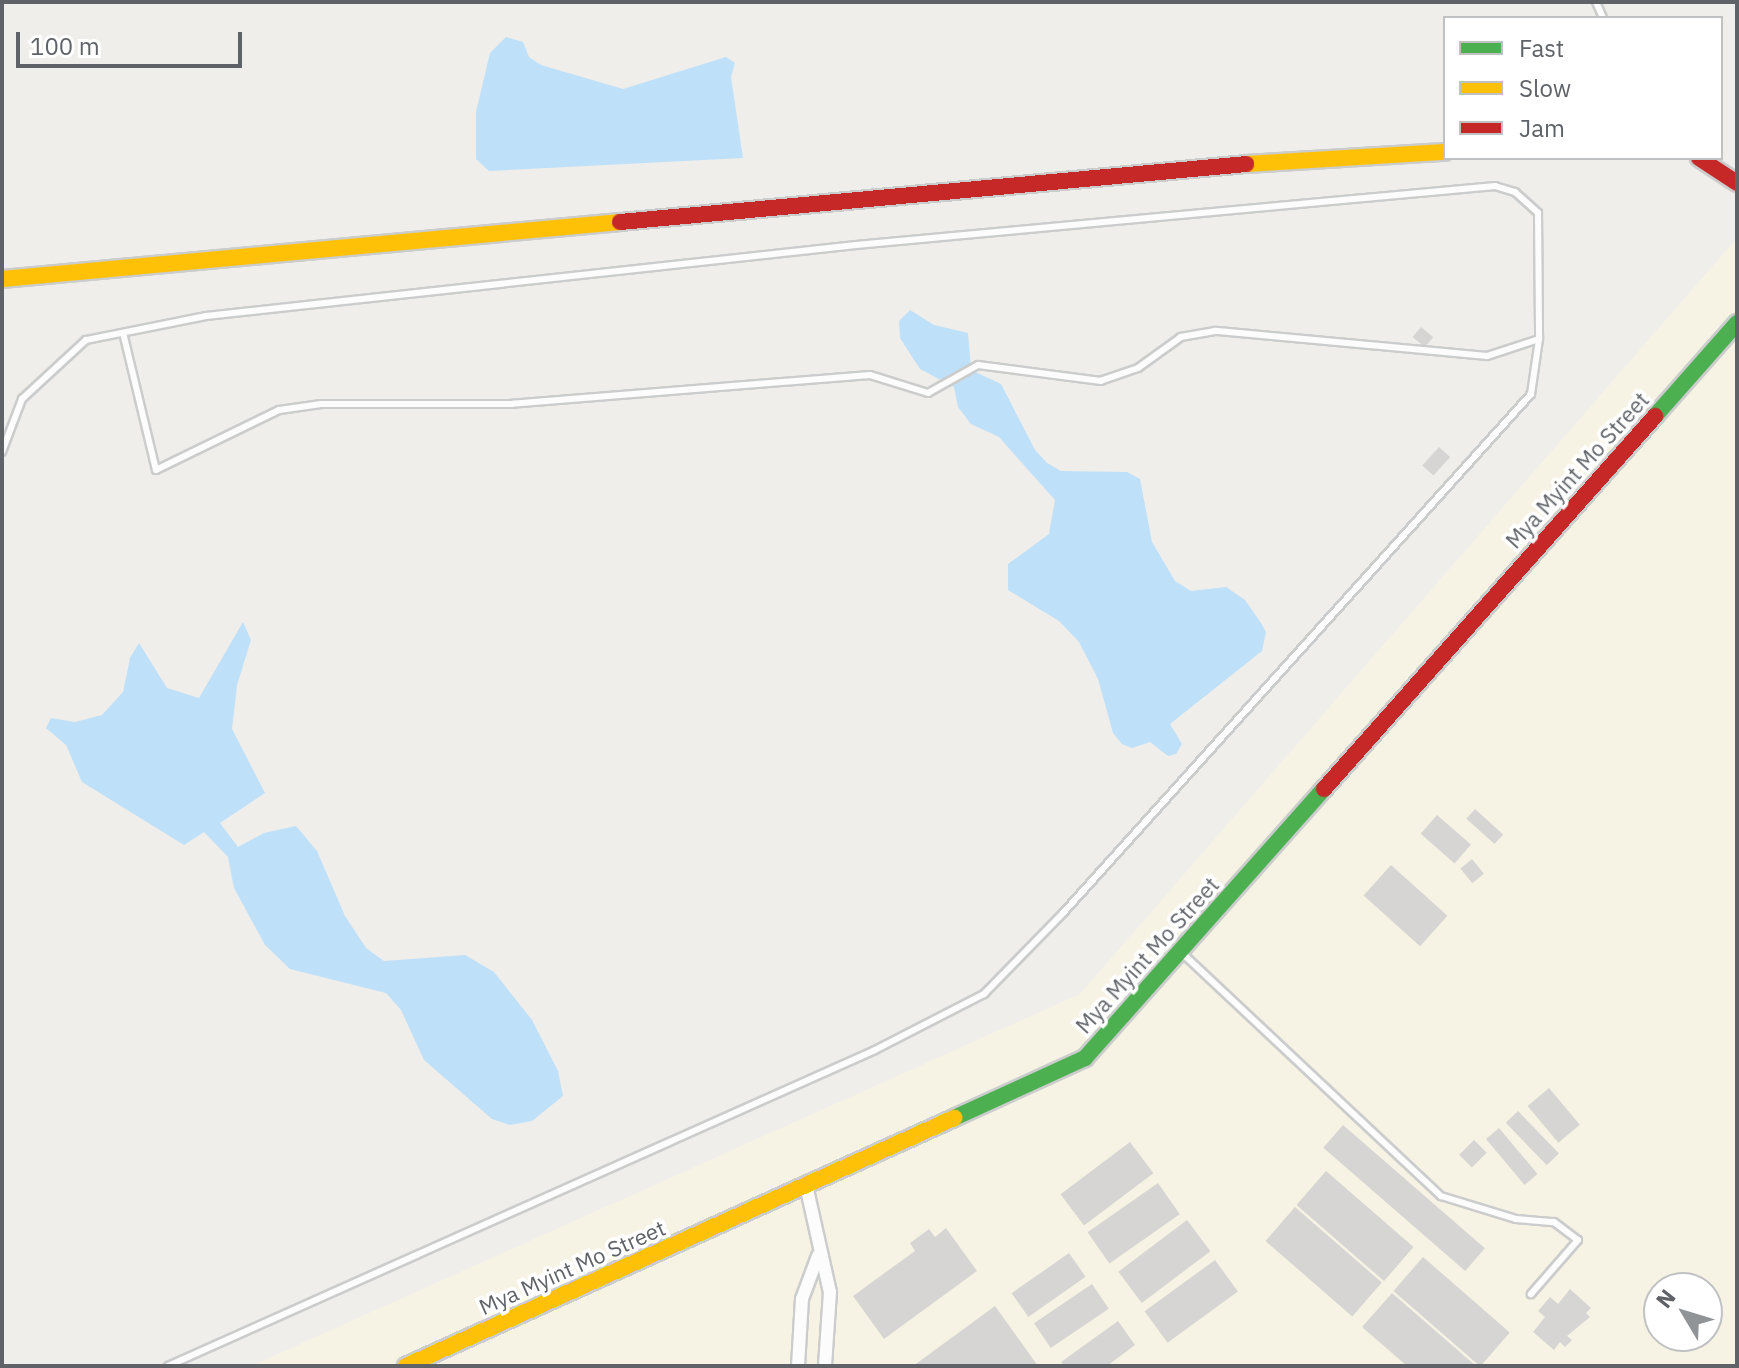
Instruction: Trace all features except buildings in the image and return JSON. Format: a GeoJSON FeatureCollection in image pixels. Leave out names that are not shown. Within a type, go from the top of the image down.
{"type":"FeatureCollection","features":[{"type":"Feature","properties":{"kind":"street"},"geometry":{"type":"LineString","coordinates":[[2,279],[1273,162],[1443,152]]}},
{"type":"Feature","properties":{"kind":"street"},"geometry":{"type":"LineString","coordinates":[[1702,160],[1737,183]]}},
{"type":"Feature","properties":{"kind":"street","name":"Mya Myint Mo Street"},"geometry":{"type":"LineString","coordinates":[[406,1366],[1085,1058],[1737,323]]}},
{"type":"Feature","properties":{"kind":"street"},"geometry":{"type":"LineString","coordinates":[[806,1185],[818,1256],[830,1292],[825,1366]]}},
{"type":"Feature","properties":{"kind":"street"},"geometry":{"type":"LineString","coordinates":[[798,1366],[802,1299],[818,1256]]}},
{"type":"Feature","properties":{"kind":"lane"},"geometry":{"type":"LineString","coordinates":[[2,452],[22,399],[86,340],[206,316],[444,288],[1495,186],[1515,192],[1538,213],[1539,339],[1531,394],[1064,912],[984,994],[875,1050],[168,1366]]}},
{"type":"Feature","properties":{"kind":"lane"},"geometry":{"type":"LineString","coordinates":[[123,333],[156,470],[279,410],[321,404],[512,404],[870,375],[928,393],[978,365],[1101,381],[1138,368],[1181,337],[1215,331],[1487,356],[1539,339]]}},
{"type":"Feature","properties":{"kind":"lane"},"geometry":{"type":"LineString","coordinates":[[1180,951],[1441,1196],[1516,1219],[1554,1222],[1578,1240],[1531,1294]]}},
{"type":"Feature","properties":{"kind":"shaded area"},"geometry":{"type":"Polygon","coordinates":[[[1737,238],[1737,1366],[251,1366],[1080,994],[1737,238]]]}},
{"type":"Feature","properties":{"kind":"water"},"geometry":{"type":"Polygon","coordinates":[[[506,37],[523,42],[529,57],[541,65],[623,89],[726,57],[735,63],[731,77],[743,158],[489,171],[476,159],[476,112],[490,53],[506,37]]]}},
{"type":"Feature","properties":{"kind":"water"},"geometry":{"type":"Polygon","coordinates":[[[910,310],[934,325],[968,333],[971,370],[1001,384],[1035,450],[1047,463],[1061,471],[1127,472],[1140,479],[1152,542],[1175,581],[1191,591],[1226,587],[1245,600],[1261,623],[1266,632],[1262,651],[1170,724],[1182,744],[1176,754],[1168,756],[1150,742],[1132,748],[1122,744],[1113,733],[1098,679],[1079,642],[1059,621],[1008,590],[1008,564],[1049,534],[1055,500],[999,437],[971,424],[958,407],[954,387],[920,369],[900,338],[899,321],[910,310]]]}},
{"type":"Feature","properties":{"kind":"water"},"geometry":{"type":"Polygon","coordinates":[[[243,622],[251,640],[237,685],[232,729],[265,793],[220,823],[238,847],[264,833],[296,826],[317,851],[345,916],[366,948],[384,961],[465,955],[494,972],[532,1020],[558,1071],[563,1096],[532,1121],[510,1125],[492,1119],[424,1060],[401,1010],[386,993],[290,969],[265,945],[234,888],[228,857],[204,832],[184,845],[82,782],[66,745],[46,728],[51,718],[75,722],[102,715],[123,692],[130,658],[139,643],[167,688],[199,698],[243,622]]]}},
{"type":"Feature","properties":{"kind":"traffic: fast"},"geometry":{"type":"LineString","coordinates":[[1655,416],[1737,323]]}},
{"type":"Feature","properties":{"kind":"traffic: fast"},"geometry":{"type":"LineString","coordinates":[[954,1118],[1085,1058],[1324,789]]}},
{"type":"Feature","properties":{"kind":"traffic: slow"},"geometry":{"type":"LineString","coordinates":[[1246,164],[1443,152]]}},
{"type":"Feature","properties":{"kind":"traffic: slow"},"geometry":{"type":"LineString","coordinates":[[2,279],[620,222]]}},
{"type":"Feature","properties":{"kind":"traffic: slow"},"geometry":{"type":"LineString","coordinates":[[406,1366],[954,1118]]}},
{"type":"Feature","properties":{"kind":"traffic: jam"},"geometry":{"type":"LineString","coordinates":[[1702,160],[1737,183]]}},
{"type":"Feature","properties":{"kind":"traffic: jam"},"geometry":{"type":"LineString","coordinates":[[620,222],[1246,164]]}},
{"type":"Feature","properties":{"kind":"traffic: jam"},"geometry":{"type":"LineString","coordinates":[[1324,789],[1655,416]]}}]}
